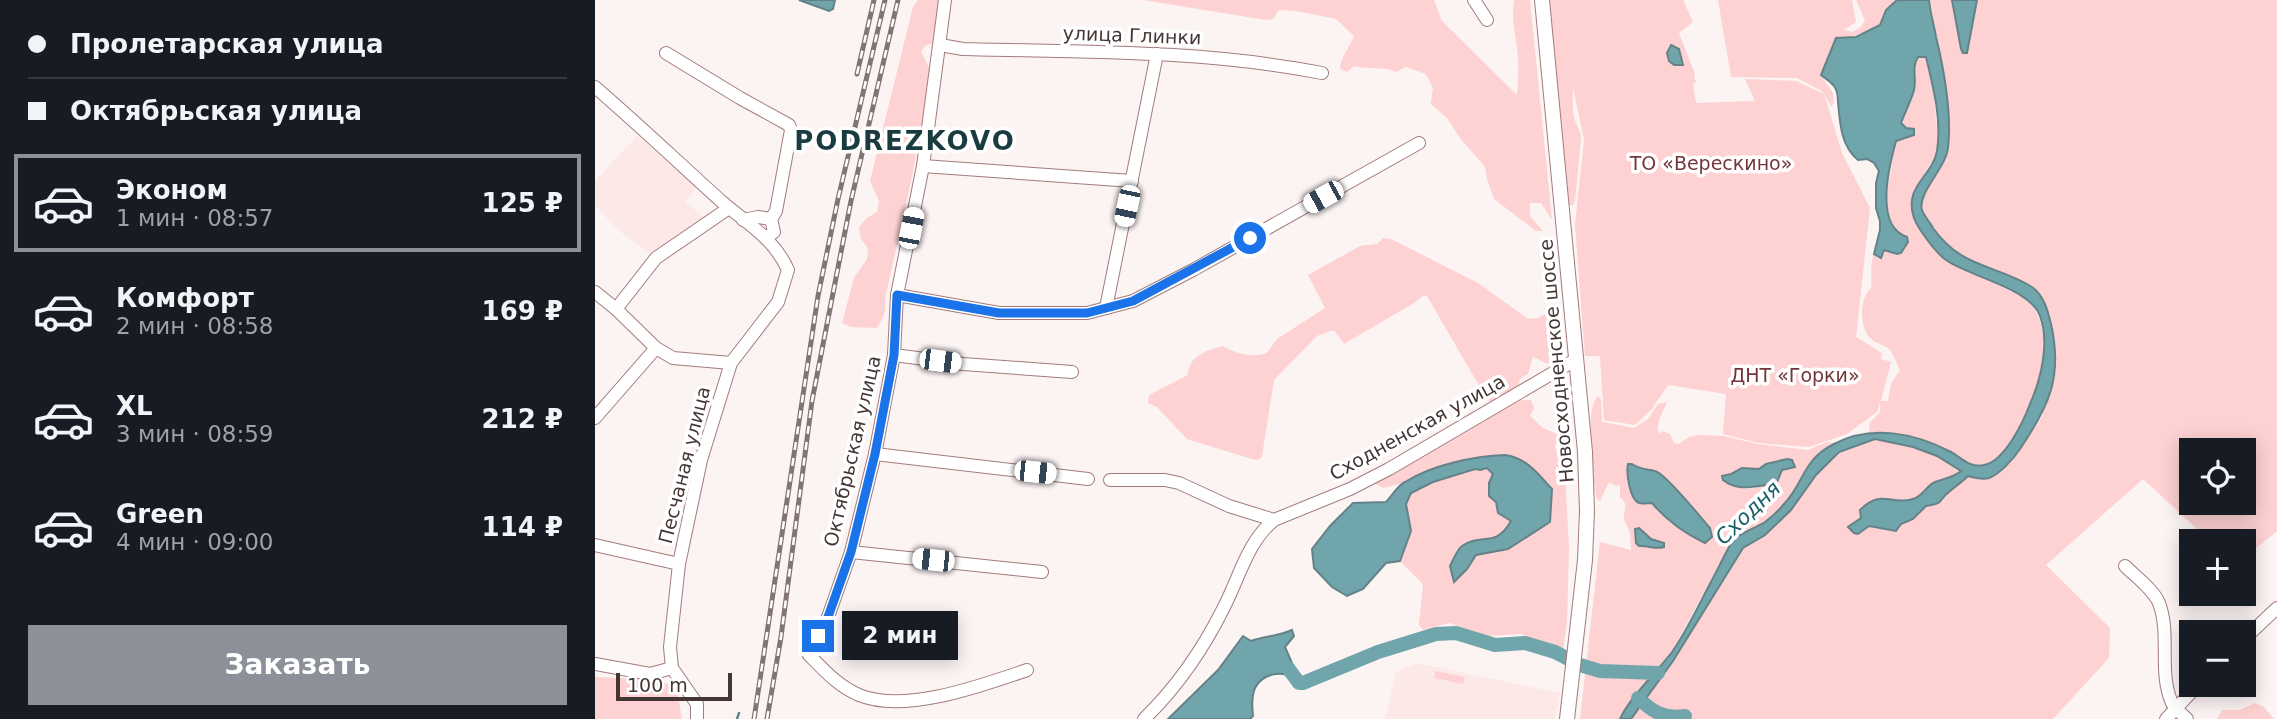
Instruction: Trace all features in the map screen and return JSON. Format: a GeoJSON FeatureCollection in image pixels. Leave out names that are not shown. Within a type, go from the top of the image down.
{"type":"FeatureCollection","features":[{"type":"Feature","properties":{"kind":"main road","name":"Новосходненское шоссе"},"geometry":{"type":"LineString","coordinates":[[1542,0],[1585,452],[1585,560],[1567,719]]}},
{"type":"Feature","properties":{"kind":"street","name":"Октябрьская улица"},"geometry":{"type":"LineString","coordinates":[[945,0],[923,166],[897,295],[894,355],[875,454],[851,552],[828,617],[809,655],[840,684],[874,699],[926,698],[961,691],[1027,670]]}},
{"type":"Feature","properties":{"kind":"street"},"geometry":{"type":"LineString","coordinates":[[1474,0],[1486,20]]}},
{"type":"Feature","properties":{"kind":"street","name":"улица Глинки"},"geometry":{"type":"LineString","coordinates":[[940,45],[963,49],[1157,54],[1259,62],[1322,73]]}},
{"type":"Feature","properties":{"kind":"street"},"geometry":{"type":"LineString","coordinates":[[598,95],[766,238],[774,232],[771,219],[776,211],[791,130],[789,125],[666,53]]}},
{"type":"Feature","properties":{"kind":"street"},"geometry":{"type":"LineString","coordinates":[[1106,308],[1157,54]]}},
{"type":"Feature","properties":{"kind":"street"},"geometry":{"type":"LineString","coordinates":[[897,295],[999,313],[1087,313],[1133,301],[1419,143]]}},
{"type":"Feature","properties":{"kind":"street"},"geometry":{"type":"LineString","coordinates":[[923,166],[1132,181]]}},
{"type":"Feature","properties":{"kind":"street"},"geometry":{"type":"LineString","coordinates":[[616,309],[656,258],[729,208]]}},
{"type":"Feature","properties":{"kind":"street"},"geometry":{"type":"LineString","coordinates":[[743,220],[758,217],[771,219]]}},
{"type":"Feature","properties":{"kind":"street","name":"Песчаная улица"},"geometry":{"type":"LineString","coordinates":[[672,668],[670,647],[679,564],[701,460],[731,363],[778,302],[788,270],[781,253],[766,238]]}},
{"type":"Feature","properties":{"kind":"street"},"geometry":{"type":"LineString","coordinates":[[595,292],[656,348],[673,358],[731,363]]}},
{"type":"Feature","properties":{"kind":"street"},"geometry":{"type":"LineString","coordinates":[[595,418],[656,348]]}},
{"type":"Feature","properties":{"kind":"street"},"geometry":{"type":"LineString","coordinates":[[894,355],[963,364],[1072,372]]}},
{"type":"Feature","properties":{"kind":"street","name":"Сходненская улица"},"geometry":{"type":"LineString","coordinates":[[1274,520],[1350,489],[1389,469],[1576,360]]}},
{"type":"Feature","properties":{"kind":"street"},"geometry":{"type":"LineString","coordinates":[[875,454],[1088,478]]}},
{"type":"Feature","properties":{"kind":"street"},"geometry":{"type":"LineString","coordinates":[[1110,480],[1165,480],[1179,483],[1229,506],[1274,520]]}},
{"type":"Feature","properties":{"kind":"street"},"geometry":{"type":"LineString","coordinates":[[1144,719],[1203,647],[1252,546],[1265,527],[1274,520]]}},
{"type":"Feature","properties":{"kind":"street"},"geometry":{"type":"LineString","coordinates":[[595,545],[679,564]]}},
{"type":"Feature","properties":{"kind":"street"},"geometry":{"type":"LineString","coordinates":[[851,552],[1042,572]]}},
{"type":"Feature","properties":{"kind":"street"},"geometry":{"type":"LineString","coordinates":[[2125,566],[2158,602],[2170,696],[2176,709],[2187,719]]}},
{"type":"Feature","properties":{"kind":"street"},"geometry":{"type":"LineString","coordinates":[[2256,628],[2277,608]]}},
{"type":"Feature","properties":{"kind":"street"},"geometry":{"type":"LineString","coordinates":[[595,664],[650,674],[672,668],[697,704],[697,719]]}},
{"type":"Feature","properties":{"kind":"street"},"geometry":{"type":"LineString","coordinates":[[2166,719],[2187,697]]}},
{"type":"Feature","properties":{"kind":"shaded area"},"geometry":{"type":"Polygon","coordinates":[[[637,136],[697,188],[685,202],[704,217],[699,225],[654,256],[618,230],[595,205],[595,181],[637,136]]]}},
{"type":"Feature","properties":{"kind":"shaded area"},"geometry":{"type":"Polygon","coordinates":[[[1417,663],[1560,693],[1555,719],[1385,719],[1396,672],[1417,663]]]}},
{"type":"Feature","properties":{"kind":"green space"},"geometry":{"type":"Polygon","coordinates":[[[918,0],[939,0],[935,42],[925,46],[921,52],[931,71],[913,172],[885,299],[885,311],[876,328],[852,327],[842,323],[854,278],[867,259],[868,248],[861,239],[859,227],[877,212],[879,201],[870,181],[913,7],[918,0]]]}},
{"type":"Feature","properties":{"kind":"green space"},"geometry":{"type":"Polygon","coordinates":[[[1143,0],[1434,0],[1442,21],[1517,95],[1518,61],[1513,7],[1514,0],[1530,0],[1552,220],[1541,203],[1530,203],[1530,216],[1543,231],[1536,231],[1494,199],[1485,167],[1447,118],[1431,104],[1433,88],[1426,74],[1406,67],[1396,72],[1354,66],[1347,72],[1340,69],[1354,36],[1336,19],[1279,10],[1273,19],[1266,20],[1143,0]]]}},
{"type":"Feature","properties":{"kind":"green space"},"geometry":{"type":"Polygon","coordinates":[[[1549,0],[1683,0],[1693,22],[1679,33],[1695,74],[1696,81],[1693,85],[1696,103],[1755,101],[1745,79],[1796,81],[1824,94],[1842,153],[1870,208],[1856,337],[1882,353],[1881,359],[1891,362],[1881,401],[1888,401],[1891,384],[1900,370],[1890,350],[1873,341],[1867,334],[1862,313],[1864,299],[1871,288],[1874,254],[1881,258],[1884,250],[1897,254],[1904,250],[1908,242],[1889,214],[1887,191],[1896,141],[1911,137],[1901,123],[1914,90],[1913,69],[1918,57],[1926,57],[1932,76],[1938,139],[1936,155],[1918,184],[1920,229],[1944,259],[2024,298],[2036,313],[2042,330],[2043,359],[2038,381],[2027,413],[2009,445],[1998,456],[1985,463],[1971,464],[1953,453],[1909,437],[1893,433],[1869,433],[1870,423],[1880,412],[1880,402],[1877,412],[1847,434],[1809,447],[1759,443],[1723,434],[1726,394],[1668,385],[1651,410],[1635,425],[1604,420],[1600,356],[1585,356],[1575,225],[1584,140],[1573,87],[1573,113],[1581,139],[1575,201],[1573,205],[1569,205],[1549,0]]]}},
{"type":"Feature","properties":{"kind":"green space"},"geometry":{"type":"Polygon","coordinates":[[[1718,0],[1852,0],[1856,22],[1844,30],[1852,32],[1860,28],[1865,20],[1856,0],[1897,0],[1886,10],[1880,25],[1832,45],[1821,75],[1833,93],[1834,103],[1831,106],[1822,91],[1797,78],[1731,77],[1718,0]]]}},
{"type":"Feature","properties":{"kind":"green space"},"geometry":{"type":"Polygon","coordinates":[[[1929,0],[1952,0],[1963,53],[1967,53],[1977,0],[2277,0],[2277,531],[2256,548],[2256,529],[2197,529],[2182,515],[2256,515],[2256,438],[2179,438],[2179,512],[2143,479],[2046,565],[2110,628],[2109,658],[2053,719],[1631,719],[1673,661],[1743,547],[1765,535],[1791,510],[1816,475],[1839,452],[1875,439],[1913,447],[1937,456],[1961,472],[1935,482],[1913,499],[1874,500],[1860,510],[1861,518],[1855,524],[1861,532],[1869,526],[1892,531],[1913,519],[1926,505],[1943,501],[1947,493],[1969,476],[1980,479],[2016,456],[2042,416],[2051,391],[2054,338],[2018,281],[1968,261],[1950,248],[1939,235],[1921,208],[1922,199],[1929,187],[1950,123],[1929,0]]]}},
{"type":"Feature","properties":{"kind":"green space"},"geometry":{"type":"Polygon","coordinates":[[[1383,238],[1391,239],[1478,283],[1528,319],[1538,318],[1546,313],[1548,330],[1560,354],[1556,361],[1548,364],[1533,357],[1528,374],[1520,379],[1518,388],[1497,401],[1488,401],[1427,296],[1423,296],[1344,344],[1334,330],[1317,336],[1274,380],[1260,459],[1255,460],[1187,439],[1157,407],[1148,403],[1149,395],[1188,375],[1191,363],[1210,350],[1223,346],[1244,354],[1267,353],[1277,339],[1325,308],[1308,275],[1360,246],[1377,244],[1383,238]]]}},
{"type":"Feature","properties":{"kind":"green space"},"geometry":{"type":"Polygon","coordinates":[[[1598,396],[1601,399],[1602,422],[1634,428],[1648,419],[1658,404],[1667,402],[1659,422],[1659,434],[1662,431],[1670,434],[1674,443],[1679,444],[1698,435],[1723,436],[1758,444],[1808,450],[1827,442],[1835,443],[1810,463],[1787,502],[1767,521],[1732,541],[1672,651],[1620,719],[1580,719],[1600,542],[1631,550],[1620,485],[1609,482],[1600,501],[1597,499],[1590,429],[1594,403],[1598,396]],[[1787,459],[1759,469],[1742,468],[1727,474],[1726,483],[1747,489],[1774,484],[1782,470],[1795,467],[1787,459]],[[1640,469],[1627,477],[1639,503],[1652,503],[1667,520],[1705,543],[1710,528],[1668,481],[1657,472],[1640,469]]]}},
{"type":"Feature","properties":{"kind":"green space"},"geometry":{"type":"Polygon","coordinates":[[[1522,400],[1531,400],[1534,408],[1530,416],[1543,428],[1559,435],[1555,447],[1565,472],[1569,549],[1567,623],[1563,650],[1521,634],[1488,636],[1449,623],[1423,630],[1419,625],[1423,584],[1400,561],[1410,531],[1406,504],[1411,493],[1475,468],[1487,468],[1493,474],[1489,483],[1498,513],[1512,520],[1497,536],[1476,540],[1467,569],[1476,555],[1508,549],[1532,466],[1444,465],[1403,483],[1383,488],[1374,483],[1497,411],[1522,400]]]}},
{"type":"Feature","properties":{"kind":"green space"},"geometry":{"type":"Polygon","coordinates":[[[1435,671],[1465,677],[1463,684],[1434,678],[1435,671]]]}},
{"type":"Feature","properties":{"kind":"green space"},"geometry":{"type":"Polygon","coordinates":[[[595,677],[660,680],[677,690],[682,719],[595,719],[595,677]]]}},
{"type":"Feature","properties":{"kind":"green space"},"geometry":{"type":"Polygon","coordinates":[[[2255,703],[2264,707],[2274,719],[2217,719],[2222,710],[2240,710],[2255,703]]]}},
{"type":"Feature","properties":{"kind":"water"},"geometry":{"type":"Polygon","coordinates":[[[799,0],[835,0],[833,9],[829,11],[799,0]]]}},
{"type":"Feature","properties":{"kind":"water"},"geometry":{"type":"Polygon","coordinates":[[[1897,0],[1929,0],[1947,92],[1948,148],[1924,196],[1922,210],[1933,228],[1955,251],[1967,259],[2032,287],[2040,294],[2051,324],[2055,360],[2054,376],[2046,405],[2020,449],[2002,469],[1986,479],[1968,476],[1939,503],[1926,506],[1913,519],[1901,524],[1896,531],[1869,526],[1858,534],[1848,527],[1861,518],[1860,510],[1874,500],[1913,499],[1932,484],[1961,471],[1937,456],[1913,447],[1875,439],[1839,452],[1816,475],[1791,510],[1765,535],[1743,548],[1673,661],[1631,719],[1620,719],[1630,702],[1678,643],[1733,541],[1778,511],[1791,496],[1810,464],[1824,450],[1863,434],[1893,433],[1937,445],[1970,464],[1984,465],[1992,462],[2006,449],[2023,421],[2034,394],[2043,361],[2044,338],[2040,316],[2034,306],[2012,290],[1946,260],[1928,241],[1914,218],[1912,198],[1934,160],[1938,139],[1936,103],[1926,57],[1918,57],[1916,61],[1914,90],[1901,123],[1906,128],[1914,129],[1914,135],[1896,141],[1886,194],[1890,221],[1897,231],[1907,237],[1908,242],[1901,253],[1884,250],[1881,258],[1874,254],[1880,230],[1876,208],[1879,171],[1874,163],[1867,159],[1858,160],[1848,148],[1841,126],[1836,90],[1821,75],[1836,38],[1856,37],[1880,25],[1886,10],[1897,0]]]}},
{"type":"Feature","properties":{"kind":"water"},"geometry":{"type":"Polygon","coordinates":[[[1952,0],[1977,0],[1967,53],[1963,53],[1961,49],[1952,0]]]}},
{"type":"Feature","properties":{"kind":"water"},"geometry":{"type":"Polygon","coordinates":[[[1671,45],[1679,49],[1683,65],[1674,65],[1669,61],[1667,53],[1671,45]]]}},
{"type":"Feature","properties":{"kind":"water"},"geometry":{"type":"Polygon","coordinates":[[[1505,455],[1526,463],[1552,489],[1550,522],[1508,549],[1476,555],[1454,582],[1450,566],[1460,548],[1469,542],[1494,538],[1505,530],[1511,521],[1498,513],[1496,502],[1489,496],[1489,483],[1493,474],[1487,468],[1433,482],[1411,493],[1406,504],[1411,531],[1400,561],[1386,563],[1363,589],[1347,596],[1332,587],[1314,568],[1312,549],[1353,503],[1386,502],[1402,484],[1440,466],[1480,457],[1505,455]]]}},
{"type":"Feature","properties":{"kind":"water"},"geometry":{"type":"Polygon","coordinates":[[[1792,460],[1795,467],[1782,470],[1774,484],[1741,487],[1723,480],[1722,476],[1742,468],[1759,469],[1766,464],[1792,460]]]}},
{"type":"Feature","properties":{"kind":"water"},"geometry":{"type":"Polygon","coordinates":[[[1628,464],[1656,472],[1665,478],[1710,528],[1712,537],[1705,543],[1676,526],[1652,503],[1636,501],[1629,486],[1628,464]]]}},
{"type":"Feature","properties":{"kind":"water"},"geometry":{"type":"Polygon","coordinates":[[[1639,528],[1651,539],[1664,543],[1664,547],[1639,546],[1636,543],[1635,529],[1639,528]]]}},
{"type":"Feature","properties":{"kind":"water"},"geometry":{"type":"Polygon","coordinates":[[[1292,630],[1294,636],[1285,647],[1298,677],[1293,679],[1278,674],[1262,679],[1254,691],[1253,716],[1250,719],[1168,719],[1218,670],[1243,636],[1251,641],[1292,630]]]}},
{"type":"Feature","properties":{"kind":"waterway","name":"Сходня"},"geometry":{"type":"LineString","coordinates":[[1284,666],[1299,683],[1303,683],[1378,652],[1436,634],[1456,633],[1495,645],[1525,643],[1600,671],[1658,673]]}},
{"type":"Feature","properties":{"kind":"waterway"},"geometry":{"type":"LineString","coordinates":[[1638,698],[1659,713],[1685,716]]}},
{"type":"Feature","properties":{"kind":"waterway"},"geometry":{"type":"LineString","coordinates":[[737,719],[739,713]]}},
{"type":"Feature","properties":{"kind":"railway"},"geometry":{"type":"LineString","coordinates":[[857,74],[874,0]]}},
{"type":"Feature","properties":{"kind":"railway"},"geometry":{"type":"LineString","coordinates":[[754,719],[818,296],[885,0]]}},
{"type":"Feature","properties":{"kind":"railway"},"geometry":{"type":"LineString","coordinates":[[767,719],[781,637],[812,401],[851,201],[898,0]]}},
{"type":"Feature","properties":{"kind":"district","name":"PODREZKOVO"},"geometry":{"type":"Point","coordinates":[905,141]}},
{"type":"Feature","properties":{"kind":"route"},"geometry":{"type":"LineString","coordinates":[[818,636],[828,617],[851,552],[875,454],[894,355],[897,295],[999,313],[1087,313],[1133,301],[1250,238]]}},
{"type":"Feature","properties":{"kind":"park label","name":"ТО «Верескино»"},"geometry":{"type":"Point","coordinates":[1711,163]}},
{"type":"Feature","properties":{"kind":"park label","name":"ДНТ «Горки»"},"geometry":{"type":"Point","coordinates":[1795,375]}}]}
